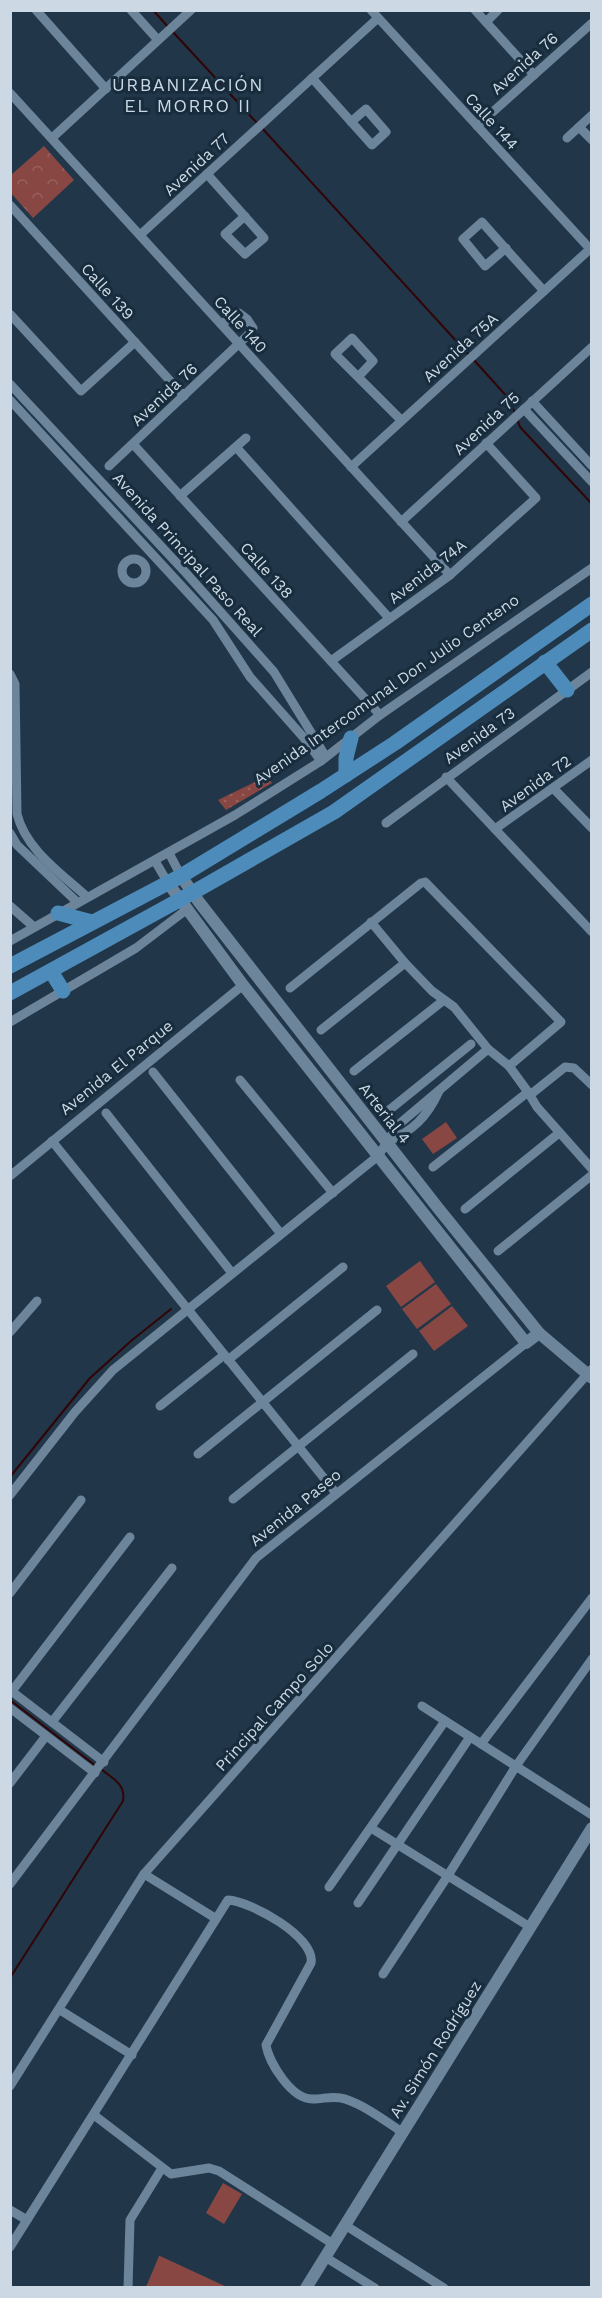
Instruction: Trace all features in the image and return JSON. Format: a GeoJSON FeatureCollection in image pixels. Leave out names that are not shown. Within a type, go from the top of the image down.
{"type":"FeatureCollection","features":[{"type":"Feature","properties":{"kind":"main road"},"geometry":{"type":"LineString","coordinates":[[10,966],[174,879],[346,775],[591,604]]}},
{"type":"Feature","properties":{"kind":"main road"},"geometry":{"type":"LineString","coordinates":[[10,993],[186,901],[334,812],[591,630]]}},
{"type":"Feature","properties":{"kind":"main road"},"geometry":{"type":"LineString","coordinates":[[546,662],[567,690]]}},
{"type":"Feature","properties":{"kind":"main road"},"geometry":{"type":"LineString","coordinates":[[346,775],[346,758],[351,738]]}},
{"type":"Feature","properties":{"kind":"main road"},"geometry":{"type":"LineString","coordinates":[[58,913],[92,922]]}},
{"type":"Feature","properties":{"kind":"main road"},"geometry":{"type":"LineString","coordinates":[[51,971],[63,991]]}},
{"type":"Feature","properties":{"kind":"street"},"geometry":{"type":"LineString","coordinates":[[36,10],[106,89]]}},
{"type":"Feature","properties":{"kind":"street"},"geometry":{"type":"LineString","coordinates":[[131,10],[158,40]]}},
{"type":"Feature","properties":{"kind":"street"},"geometry":{"type":"LineString","coordinates":[[176,10],[179,21]]}},
{"type":"Feature","properties":{"kind":"street"},"geometry":{"type":"LineString","coordinates":[[52,138],[191,10]]}},
{"type":"Feature","properties":{"kind":"street"},"geometry":{"type":"LineString","coordinates":[[475,10],[534,75]]}},
{"type":"Feature","properties":{"kind":"street"},"geometry":{"type":"LineString","coordinates":[[486,22],[498,10]]}},
{"type":"Feature","properties":{"kind":"street","name":"Avenida 77"},"geometry":{"type":"LineString","coordinates":[[140,235],[312,78],[374,14]]}},
{"type":"Feature","properties":{"kind":"street","name":"Calle 144"},"geometry":{"type":"LineString","coordinates":[[374,14],[591,250]]}},
{"type":"Feature","properties":{"kind":"street","name":"Avenida 76"},"geometry":{"type":"LineString","coordinates":[[477,126],[590,28]]}},
{"type":"Feature","properties":{"kind":"street"},"geometry":{"type":"LineString","coordinates":[[312,78],[351,122]]}},
{"type":"Feature","properties":{"kind":"street","name":"Calle 140"},"geometry":{"type":"LineString","coordinates":[[10,93],[450,575]]}},
{"type":"Feature","properties":{"kind":"street"},"geometry":{"type":"LineString","coordinates":[[567,138],[591,115]]}},
{"type":"Feature","properties":{"kind":"street"},"geometry":{"type":"LineString","coordinates":[[579,127],[591,140]]}},
{"type":"Feature","properties":{"kind":"street"},"geometry":{"type":"LineString","coordinates":[[207,174],[245,216]]}},
{"type":"Feature","properties":{"kind":"street","name":"Calle 139"},"geometry":{"type":"LineString","coordinates":[[12,211],[184,396]]}},
{"type":"Feature","properties":{"kind":"street"},"geometry":{"type":"LineString","coordinates":[[506,248],[485,266],[463,239],[482,222],[506,248],[544,291]]}},
{"type":"Feature","properties":{"kind":"street","name":"Avenida 75A"},"geometry":{"type":"LineString","coordinates":[[351,467],[591,250]]}},
{"type":"Feature","properties":{"kind":"street"},"geometry":{"type":"LineString","coordinates":[[221,324],[238,313],[247,318],[253,328],[239,344]]}},
{"type":"Feature","properties":{"kind":"street"},"geometry":{"type":"LineString","coordinates":[[10,314],[81,391],[135,342]]}},
{"type":"Feature","properties":{"kind":"street","name":"Avenida 76"},"geometry":{"type":"LineString","coordinates":[[109,466],[239,344]]}},
{"type":"Feature","properties":{"kind":"street"},"geometry":{"type":"LineString","coordinates":[[588,350],[591,361]]}},
{"type":"Feature","properties":{"kind":"street","name":"Avenida 75"},"geometry":{"type":"LineString","coordinates":[[401,522],[588,350]]}},
{"type":"Feature","properties":{"kind":"street"},"geometry":{"type":"LineString","coordinates":[[358,377],[401,420]]}},
{"type":"Feature","properties":{"kind":"street","name":"Avenida Principal Paso Real"},"geometry":{"type":"LineString","coordinates":[[10,384],[274,672],[323,759]]}},
{"type":"Feature","properties":{"kind":"street","name":"Avenida Principal Paso Real"},"geometry":{"type":"LineString","coordinates":[[10,400],[213,620],[250,677],[323,759]]}},
{"type":"Feature","properties":{"kind":"street"},"geometry":{"type":"LineString","coordinates":[[532,401],[591,466]]}},
{"type":"Feature","properties":{"kind":"street"},"geometry":{"type":"LineString","coordinates":[[519,413],[591,482]]}},
{"type":"Feature","properties":{"kind":"street"},"geometry":{"type":"LineString","coordinates":[[180,496],[246,438]]}},
{"type":"Feature","properties":{"kind":"street","name":"Avenida 74A"},"geometry":{"type":"LineString","coordinates":[[331,661],[450,575],[536,498],[486,443]]}},
{"type":"Feature","properties":{"kind":"street","name":"Calle 138"},"geometry":{"type":"LineString","coordinates":[[133,444],[380,715]]}},
{"type":"Feature","properties":{"kind":"street"},"geometry":{"type":"LineString","coordinates":[[236,447],[389,618]]}},
{"type":"Feature","properties":{"kind":"street"},"geometry":{"type":"LineString","coordinates":[[143,563],[164,550]]}},
{"type":"Feature","properties":{"kind":"street","name":"Avenida Intercomunal Don Julio Centeno"},"geometry":{"type":"LineString","coordinates":[[10,941],[235,815],[323,759],[380,715],[591,568]]}},
{"type":"Feature","properties":{"kind":"street"},"geometry":{"type":"LineString","coordinates":[[234,653],[248,642]]}},
{"type":"Feature","properties":{"kind":"street","name":"Avenida 73"},"geometry":{"type":"LineString","coordinates":[[386,823],[591,672]]}},
{"type":"Feature","properties":{"kind":"street"},"geometry":{"type":"LineString","coordinates":[[11,677],[15,684],[17,814],[20,826],[31,846],[87,897]]}},
{"type":"Feature","properties":{"kind":"street","name":"Avenida 72"},"geometry":{"type":"LineString","coordinates":[[495,830],[591,760]]}},
{"type":"Feature","properties":{"kind":"street"},"geometry":{"type":"LineString","coordinates":[[446,777],[591,933]]}},
{"type":"Feature","properties":{"kind":"street"},"geometry":{"type":"LineString","coordinates":[[554,788],[591,828]]}},
{"type":"Feature","properties":{"kind":"street"},"geometry":{"type":"LineString","coordinates":[[10,833],[17,845],[77,902]]}},
{"type":"Feature","properties":{"kind":"street","name":"Arterial 4"},"geometry":{"type":"LineString","coordinates":[[169,853],[174,879],[186,901],[243,985],[526,1343]]}},
{"type":"Feature","properties":{"kind":"street","name":"Arterial 4"},"geometry":{"type":"LineString","coordinates":[[155,861],[174,879]]}},
{"type":"Feature","properties":{"kind":"street"},"geometry":{"type":"LineString","coordinates":[[290,988],[371,922],[425,882],[560,1021],[560,1024],[509,1066]]}},
{"type":"Feature","properties":{"kind":"street"},"geometry":{"type":"LineString","coordinates":[[10,1022],[136,948],[186,901]]}},
{"type":"Feature","properties":{"kind":"street","name":"Arterial 4"},"geometry":{"type":"LineString","coordinates":[[186,901],[256,975],[539,1333],[590,1374]]}},
{"type":"Feature","properties":{"kind":"street"},"geometry":{"type":"LineString","coordinates":[[10,906],[34,927]]}},
{"type":"Feature","properties":{"kind":"street"},"geometry":{"type":"LineString","coordinates":[[371,922],[405,963],[432,991],[454,1007],[488,1048],[509,1066],[537,1107],[591,1169]]}},
{"type":"Feature","properties":{"kind":"street"},"geometry":{"type":"LineString","coordinates":[[321,1030],[405,963]]}},
{"type":"Feature","properties":{"kind":"street"},"geometry":{"type":"LineString","coordinates":[[243,985],[256,975]]}},
{"type":"Feature","properties":{"kind":"street","name":"Avenida El Parque"},"geometry":{"type":"LineString","coordinates":[[10,1176],[243,985]]}},
{"type":"Feature","properties":{"kind":"street"},"geometry":{"type":"LineString","coordinates":[[354,1071],[444,1000]]}},
{"type":"Feature","properties":{"kind":"street"},"geometry":{"type":"LineString","coordinates":[[388,1111],[471,1044]]}},
{"type":"Feature","properties":{"kind":"street"},"geometry":{"type":"LineString","coordinates":[[10,1495],[95,1388],[113,1370],[378,1156],[387,1142],[405,1135],[424,1116],[439,1090],[488,1048]]}},
{"type":"Feature","properties":{"kind":"street"},"geometry":{"type":"LineString","coordinates":[[445,1065],[454,1077]]}},
{"type":"Feature","properties":{"kind":"street"},"geometry":{"type":"LineString","coordinates":[[433,1167],[565,1067],[574,1068],[591,1085]]}},
{"type":"Feature","properties":{"kind":"street"},"geometry":{"type":"LineString","coordinates":[[153,1072],[281,1234]]}},
{"type":"Feature","properties":{"kind":"street"},"geometry":{"type":"LineString","coordinates":[[240,1080],[333,1193]]}},
{"type":"Feature","properties":{"kind":"street"},"geometry":{"type":"LineString","coordinates":[[106,1113],[232,1273]]}},
{"type":"Feature","properties":{"kind":"street"},"geometry":{"type":"LineString","coordinates":[[465,1209],[559,1133]]}},
{"type":"Feature","properties":{"kind":"street"},"geometry":{"type":"LineString","coordinates":[[52,1141],[336,1493]]}},
{"type":"Feature","properties":{"kind":"street"},"geometry":{"type":"LineString","coordinates":[[498,1251],[591,1176]]}},
{"type":"Feature","properties":{"kind":"street"},"geometry":{"type":"LineString","coordinates":[[160,1406],[343,1267]]}},
{"type":"Feature","properties":{"kind":"street"},"geometry":{"type":"LineString","coordinates":[[10,1332],[37,1301]]}},
{"type":"Feature","properties":{"kind":"street"},"geometry":{"type":"LineString","coordinates":[[198,1454],[377,1310]]}},
{"type":"Feature","properties":{"kind":"street"},"geometry":{"type":"LineString","coordinates":[[526,1343],[539,1333]]}},
{"type":"Feature","properties":{"kind":"street","name":"Avenida Paseo"},"geometry":{"type":"LineString","coordinates":[[10,1884],[256,1558],[526,1343]]}},
{"type":"Feature","properties":{"kind":"street"},"geometry":{"type":"LineString","coordinates":[[233,1499],[413,1354]]}},
{"type":"Feature","properties":{"kind":"street","name":"Principal Campo Solo"},"geometry":{"type":"LineString","coordinates":[[10,2086],[144,1874],[590,1374]]}},
{"type":"Feature","properties":{"kind":"street"},"geometry":{"type":"LineString","coordinates":[[10,1593],[81,1500]]}},
{"type":"Feature","properties":{"kind":"street"},"geometry":{"type":"LineString","coordinates":[[100,1767],[52,1722],[11,1691],[129,1537]]}},
{"type":"Feature","properties":{"kind":"street"},"geometry":{"type":"LineString","coordinates":[[52,1722],[172,1568]]}},
{"type":"Feature","properties":{"kind":"street"},"geometry":{"type":"LineString","coordinates":[[481,1744],[591,1598]]}},
{"type":"Feature","properties":{"kind":"street"},"geometry":{"type":"LineString","coordinates":[[383,1974],[516,1766],[591,1659]]}},
{"type":"Feature","properties":{"kind":"street"},"geometry":{"type":"LineString","coordinates":[[422,1706],[591,1815]]}},
{"type":"Feature","properties":{"kind":"street"},"geometry":{"type":"LineString","coordinates":[[10,1708],[46,1736],[100,1767]]}},
{"type":"Feature","properties":{"kind":"street"},"geometry":{"type":"LineString","coordinates":[[329,1887],[445,1721]]}},
{"type":"Feature","properties":{"kind":"street"},"geometry":{"type":"LineString","coordinates":[[10,1783],[46,1736]]}},
{"type":"Feature","properties":{"kind":"street"},"geometry":{"type":"LineString","coordinates":[[358,1903],[470,1737]]}},
{"type":"Feature","properties":{"kind":"street"},"geometry":{"type":"LineString","coordinates":[[370,1827],[530,1927]]}},
{"type":"Feature","properties":{"kind":"street","name":"Av. Simón Rodríguez"},"geometry":{"type":"LineString","coordinates":[[306,2288],[591,1828]]}},
{"type":"Feature","properties":{"kind":"street"},"geometry":{"type":"LineString","coordinates":[[144,1874],[215,1918]]}},
{"type":"Feature","properties":{"kind":"street"},"geometry":{"type":"LineString","coordinates":[[10,2247],[228,1900],[255,1907],[268,1914],[308,1948],[312,1956],[311,1963],[266,2045],[276,2068],[287,2084],[298,2095],[305,2098],[328,2096],[344,2098],[365,2108],[402,2132]]}},
{"type":"Feature","properties":{"kind":"street"},"geometry":{"type":"LineString","coordinates":[[60,2010],[132,2055]]}},
{"type":"Feature","properties":{"kind":"street"},"geometry":{"type":"LineString","coordinates":[[94,2115],[171,2174],[209,2168],[219,2171],[333,2244]]}},
{"type":"Feature","properties":{"kind":"street"},"geometry":{"type":"LineString","coordinates":[[128,2288],[130,2220],[162,2168]]}},
{"type":"Feature","properties":{"kind":"street"},"geometry":{"type":"LineString","coordinates":[[10,2210],[27,2220]]}},
{"type":"Feature","properties":{"kind":"street"},"geometry":{"type":"LineString","coordinates":[[345,2225],[444,2288]]}},
{"type":"Feature","properties":{"kind":"street"},"geometry":{"type":"LineString","coordinates":[[325,2257],[375,2288]]}},
{"type":"Feature","properties":{"kind":"green space"},"geometry":{"type":"Polygon","coordinates":[[[44,146],[74,180],[33,218],[11,193],[11,175],[44,146]]]}},
{"type":"Feature","properties":{"kind":"green space"},"geometry":{"type":"Polygon","coordinates":[[[267,776],[272,783],[226,810],[218,800],[267,776]]]}},
{"type":"Feature","properties":{"kind":"green space"},"geometry":{"type":"Polygon","coordinates":[[[446,1122],[457,1138],[433,1154],[422,1139],[446,1122]]]}},
{"type":"Feature","properties":{"kind":"green space"},"geometry":{"type":"Polygon","coordinates":[[[420,1261],[435,1282],[401,1307],[386,1286],[420,1261]]]}},
{"type":"Feature","properties":{"kind":"green space"},"geometry":{"type":"Polygon","coordinates":[[[436,1284],[451,1304],[417,1329],[402,1309],[436,1284]]]}},
{"type":"Feature","properties":{"kind":"green space"},"geometry":{"type":"Polygon","coordinates":[[[452,1306],[468,1326],[434,1351],[419,1331],[452,1306]]]}},
{"type":"Feature","properties":{"kind":"green space"},"geometry":{"type":"Polygon","coordinates":[[[223,2183],[242,2194],[224,2224],[206,2213],[223,2183]]]}},
{"type":"Feature","properties":{"kind":"green space"},"geometry":{"type":"Polygon","coordinates":[[[160,2256],[227,2287],[146,2287],[160,2256]]]}},
{"type":"Feature","properties":{"kind":"waterway"},"geometry":{"type":"LineString","coordinates":[[153,10],[169,28]]}},
{"type":"Feature","properties":{"kind":"waterway"},"geometry":{"type":"LineString","coordinates":[[173,32],[257,123]]}},
{"type":"Feature","properties":{"kind":"waterway"},"geometry":{"type":"LineString","coordinates":[[261,127],[469,355]]}},
{"type":"Feature","properties":{"kind":"waterway"},"geometry":{"type":"LineString","coordinates":[[473,359],[510,400],[515,413]]}},
{"type":"Feature","properties":{"kind":"waterway"},"geometry":{"type":"LineString","coordinates":[[517,419],[520,427],[592,504]]}},
{"type":"Feature","properties":{"kind":"waterway"},"geometry":{"type":"LineString","coordinates":[[10,1477],[90,1378],[171,1309]]}},
{"type":"Feature","properties":{"kind":"waterway"},"geometry":{"type":"LineString","coordinates":[[10,1700],[96,1766]]}},
{"type":"Feature","properties":{"kind":"waterway"},"geometry":{"type":"LineString","coordinates":[[10,1978],[123,1801],[120,1786],[101,1769]]}},
{"type":"Feature","properties":{"kind":"district","name":"URBANIZACIÓN EL MORRO II"},"geometry":{"type":"Point","coordinates":[188,95]}}]}
